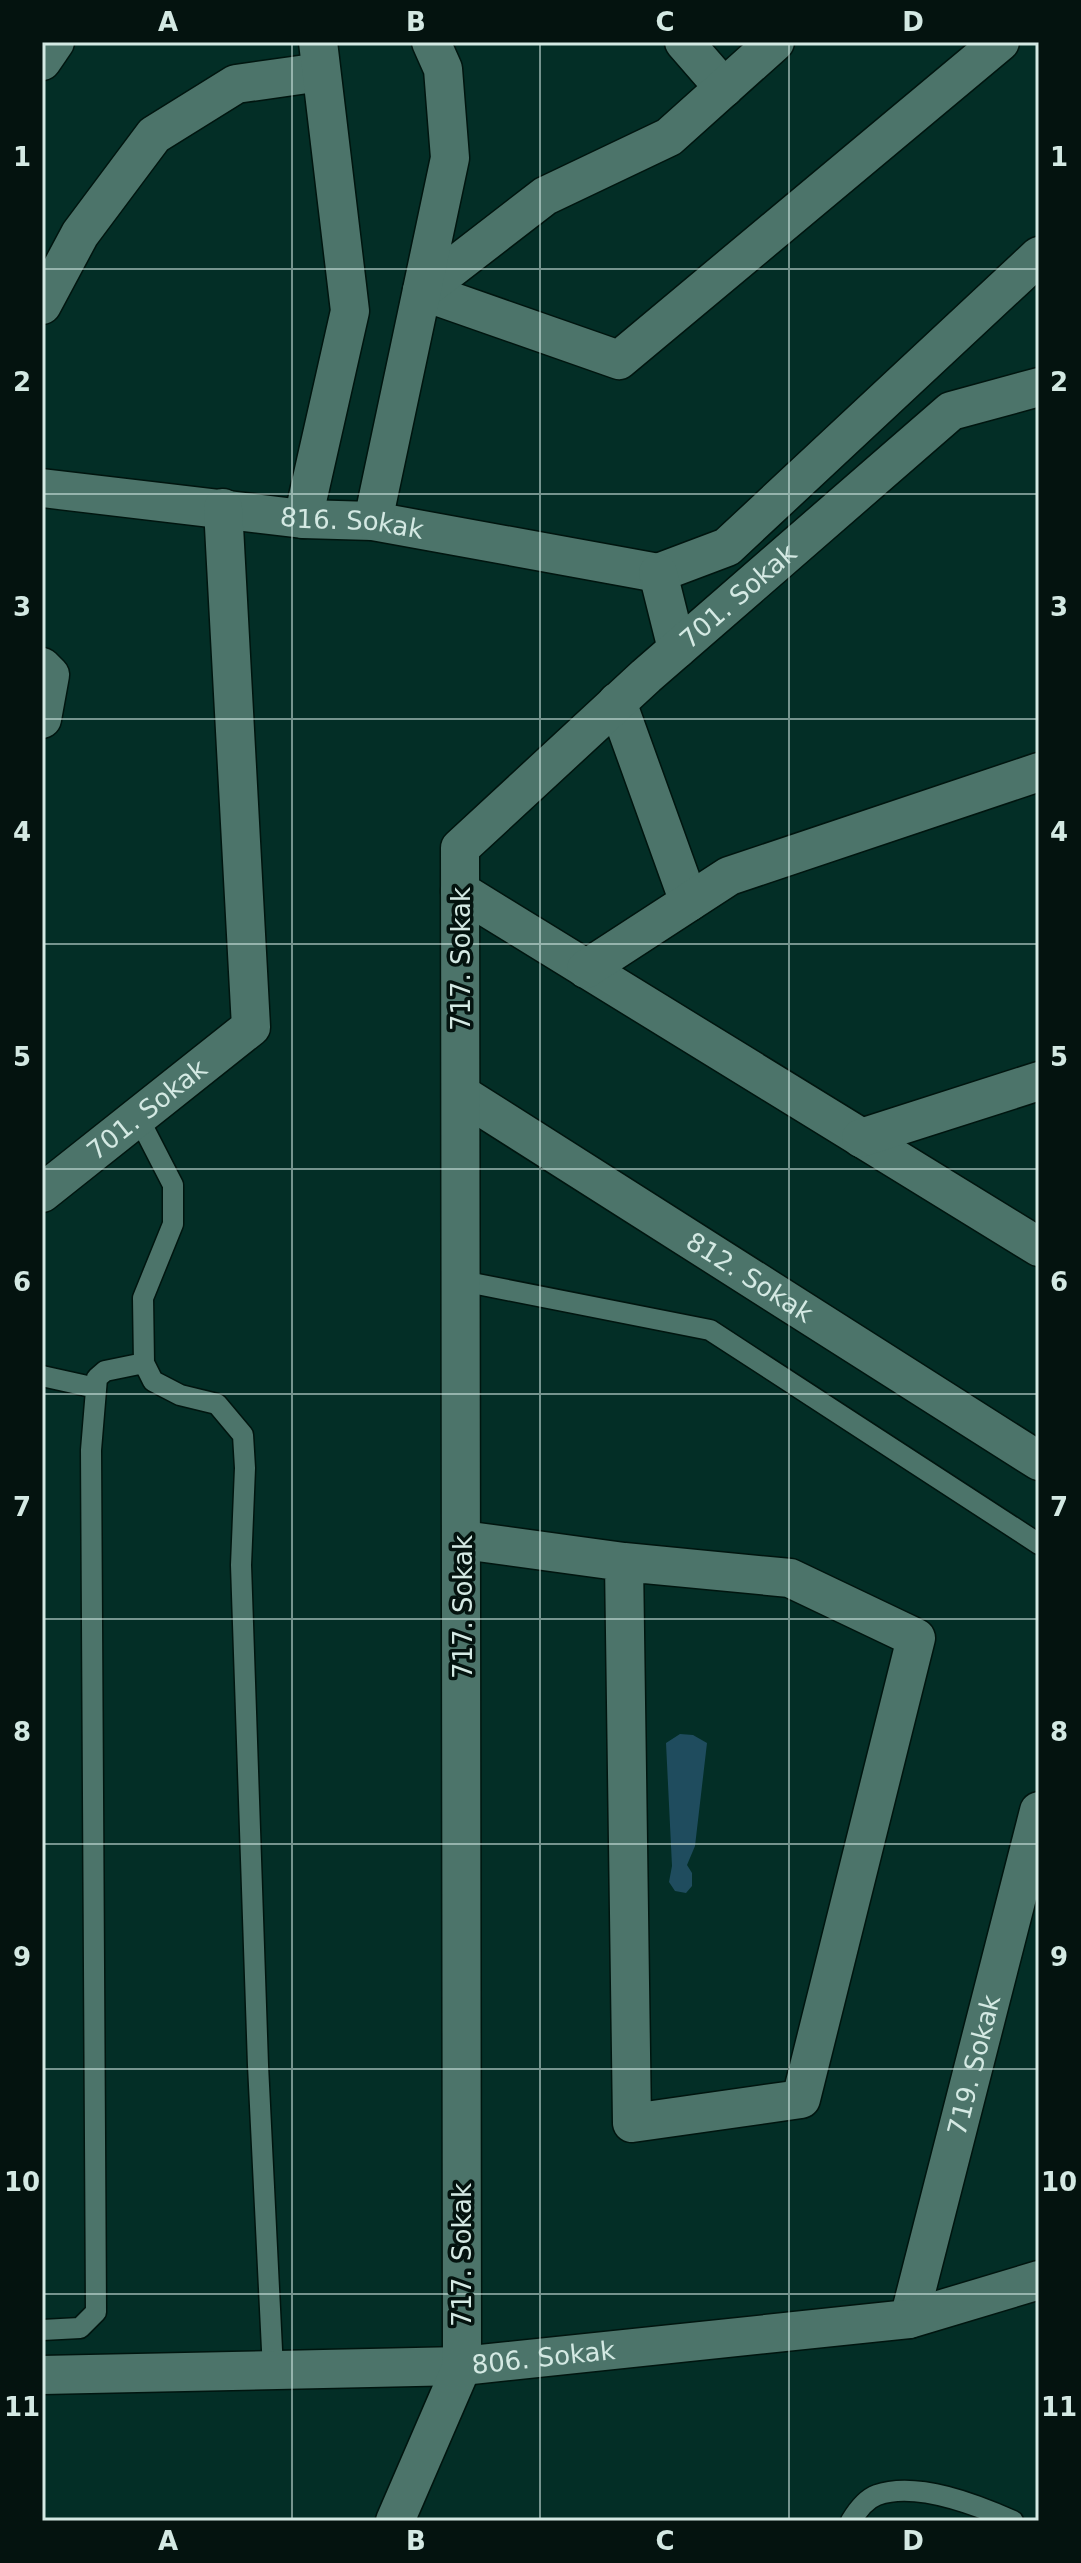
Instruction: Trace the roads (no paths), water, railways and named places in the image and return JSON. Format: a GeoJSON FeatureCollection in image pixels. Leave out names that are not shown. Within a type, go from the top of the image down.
{"type":"FeatureCollection","features":[{"type":"Feature","properties":{"kind":"street"},"geometry":{"type":"LineString","coordinates":[[42,61],[55,42]]}},
{"type":"Feature","properties":{"kind":"street"},"geometry":{"type":"LineString","coordinates":[[373,521],[450,158],[443,69],[431,42]]}},
{"type":"Feature","properties":{"kind":"street"},"geometry":{"type":"LineString","coordinates":[[684,42],[724,88]]}},
{"type":"Feature","properties":{"kind":"street"},"geometry":{"type":"LineString","coordinates":[[422,291],[545,196],[669,137],[775,42]]}},
{"type":"Feature","properties":{"kind":"street"},"geometry":{"type":"LineString","coordinates":[[422,291],[619,360],[1000,42]]}},
{"type":"Feature","properties":{"kind":"street"},"geometry":{"type":"LineString","coordinates":[[42,305],[80,234],[154,135],[236,84],[320,57],[350,311],[303,519]]}},
{"type":"Feature","properties":{"kind":"street","name":"701. Sokak"},"geometry":{"type":"LineString","coordinates":[[658,573],[727,547],[1039,256]]}},
{"type":"Feature","properties":{"kind":"street","name":"701. Sokak"},"geometry":{"type":"LineString","coordinates":[[460,848],[617,702],[951,411],[1039,387]]}},
{"type":"Feature","properties":{"kind":"street","name":"816. Sokak"},"geometry":{"type":"LineString","coordinates":[[42,488],[303,519],[373,521],[658,573]]}},
{"type":"Feature","properties":{"kind":"street","name":"701. Sokak"},"geometry":{"type":"LineString","coordinates":[[42,1193],[251,1027],[223,508]]}},
{"type":"Feature","properties":{"kind":"street"},"geometry":{"type":"LineString","coordinates":[[658,573],[677,649]]}},
{"type":"Feature","properties":{"kind":"street"},"geometry":{"type":"LineString","coordinates":[[42,667],[50,675],[42,719]]}},
{"type":"Feature","properties":{"kind":"street"},"geometry":{"type":"LineString","coordinates":[[617,702],[689,902]]}},
{"type":"Feature","properties":{"kind":"street"},"geometry":{"type":"LineString","coordinates":[[586,969],[729,876],[1039,772]]}},
{"type":"Feature","properties":{"kind":"street","name":"717. Sokak"},"geometry":{"type":"LineString","coordinates":[[460,848],[462,2366]]}},
{"type":"Feature","properties":{"kind":"street"},"geometry":{"type":"LineString","coordinates":[[460,891],[1039,1247]]}},
{"type":"Feature","properties":{"kind":"street"},"geometry":{"type":"LineString","coordinates":[[861,1138],[1039,1081]]}},
{"type":"Feature","properties":{"kind":"street","name":"812. Sokak"},"geometry":{"type":"LineString","coordinates":[[461,1094],[1039,1461]]}},
{"type":"Feature","properties":{"kind":"street"},"geometry":{"type":"LineString","coordinates":[[463,1540],[624,1562],[790,1578],[916,1638],[801,2099],[632,2123],[624,1562]]}},
{"type":"Feature","properties":{"kind":"street","name":"719. Sokak"},"geometry":{"type":"LineString","coordinates":[[909,2319],[1039,1811]]}},
{"type":"Feature","properties":{"kind":"street","name":"806. Sokak"},"geometry":{"type":"LineString","coordinates":[[42,2375],[462,2366],[909,2319],[1039,2280]]}},
{"type":"Feature","properties":{"kind":"street"},"geometry":{"type":"LineString","coordinates":[[395,2521],[462,2366]]}},
{"type":"Feature","properties":{"kind":"lane"},"geometry":{"type":"LineString","coordinates":[[138,1117],[173,1185],[173,1224],[143,1298],[144,1363],[153,1381],[180,1395],[217,1404],[243,1435],[245,1468],[241,1565],[258,2065],[273,2370]]}},
{"type":"Feature","properties":{"kind":"lane"},"geometry":{"type":"LineString","coordinates":[[462,1281],[710,1330],[1039,1544]]}},
{"type":"Feature","properties":{"kind":"lane"},"geometry":{"type":"LineString","coordinates":[[42,2330],[80,2328],[96,2312],[91,1450],[97,1378],[105,1371],[144,1363]]}},
{"type":"Feature","properties":{"kind":"lane"},"geometry":{"type":"LineString","coordinates":[[42,1376],[96,1388]]}},
{"type":"Feature","properties":{"kind":"lane"},"geometry":{"type":"LineString","coordinates":[[851,2521],[857,2510],[874,2495],[896,2491],[973,2503],[1013,2521]]}},
{"type":"Feature","properties":{"kind":"water"},"geometry":{"type":"Polygon","coordinates":[[[680,1734],[693,1735],[707,1743],[695,1846],[687,1865],[692,1873],[692,1886],[686,1893],[675,1891],[669,1882],[672,1866],[666,1743],[680,1734]]]}}]}
